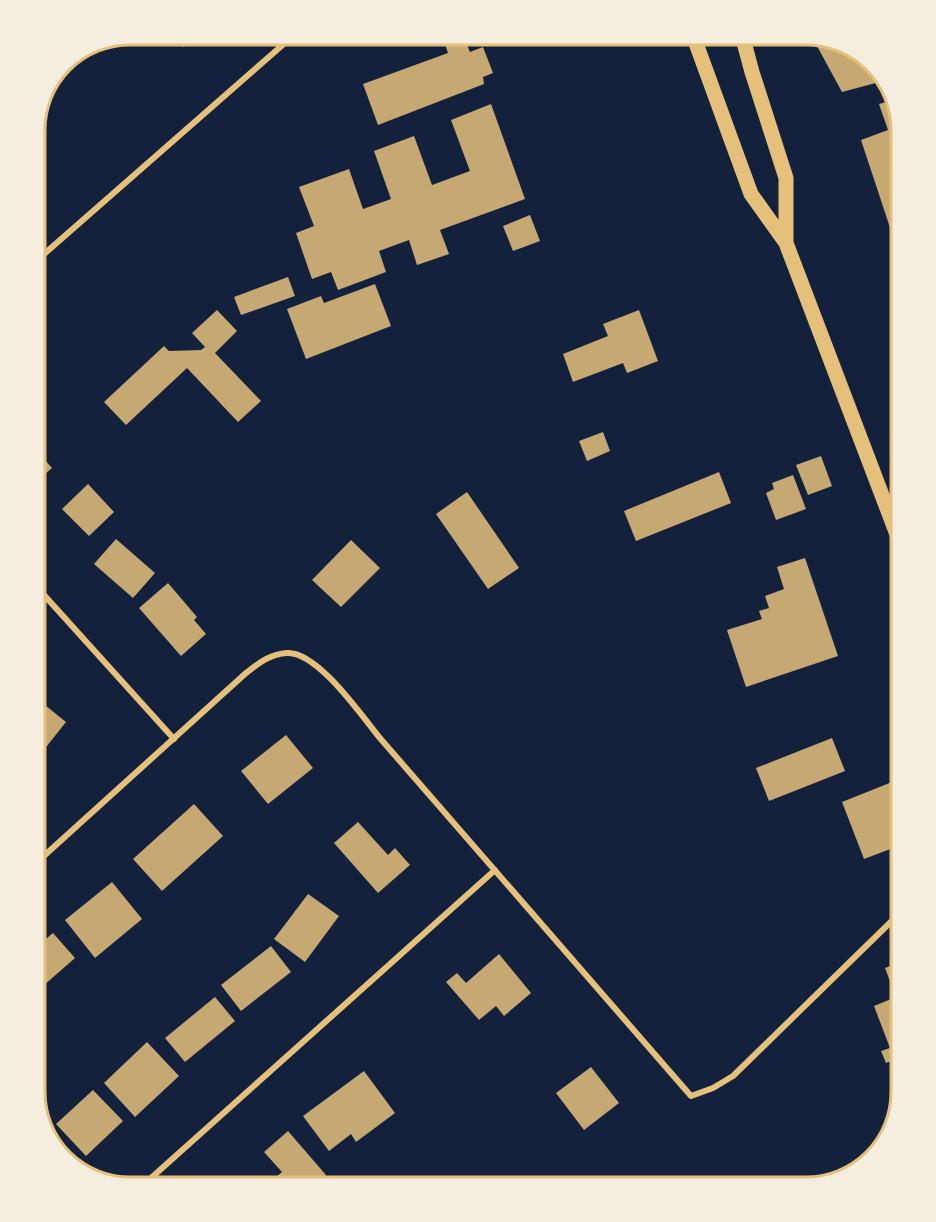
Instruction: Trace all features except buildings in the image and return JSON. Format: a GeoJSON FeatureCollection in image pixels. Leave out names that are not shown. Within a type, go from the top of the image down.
{"type":"FeatureCollection","features":[{"type":"Feature","properties":{"kind":"main road"},"geometry":{"type":"LineString","coordinates":[[697,45],[751,194],[786,243],[891,516]]}},
{"type":"Feature","properties":{"kind":"main road"},"geometry":{"type":"LineString","coordinates":[[745,45],[786,178],[786,243]]}},
{"type":"Feature","properties":{"kind":"street"},"geometry":{"type":"LineString","coordinates":[[45,252],[281,45]]}},
{"type":"Feature","properties":{"kind":"street"},"geometry":{"type":"LineString","coordinates":[[45,596],[174,740]]}},
{"type":"Feature","properties":{"kind":"street"},"geometry":{"type":"LineString","coordinates":[[45,854],[246,673],[266,658],[290,652],[307,659],[332,679],[379,737],[691,1096],[733,1077],[891,923]]}},
{"type":"Feature","properties":{"kind":"street"},"geometry":{"type":"LineString","coordinates":[[152,1177],[495,870]]}}]}
